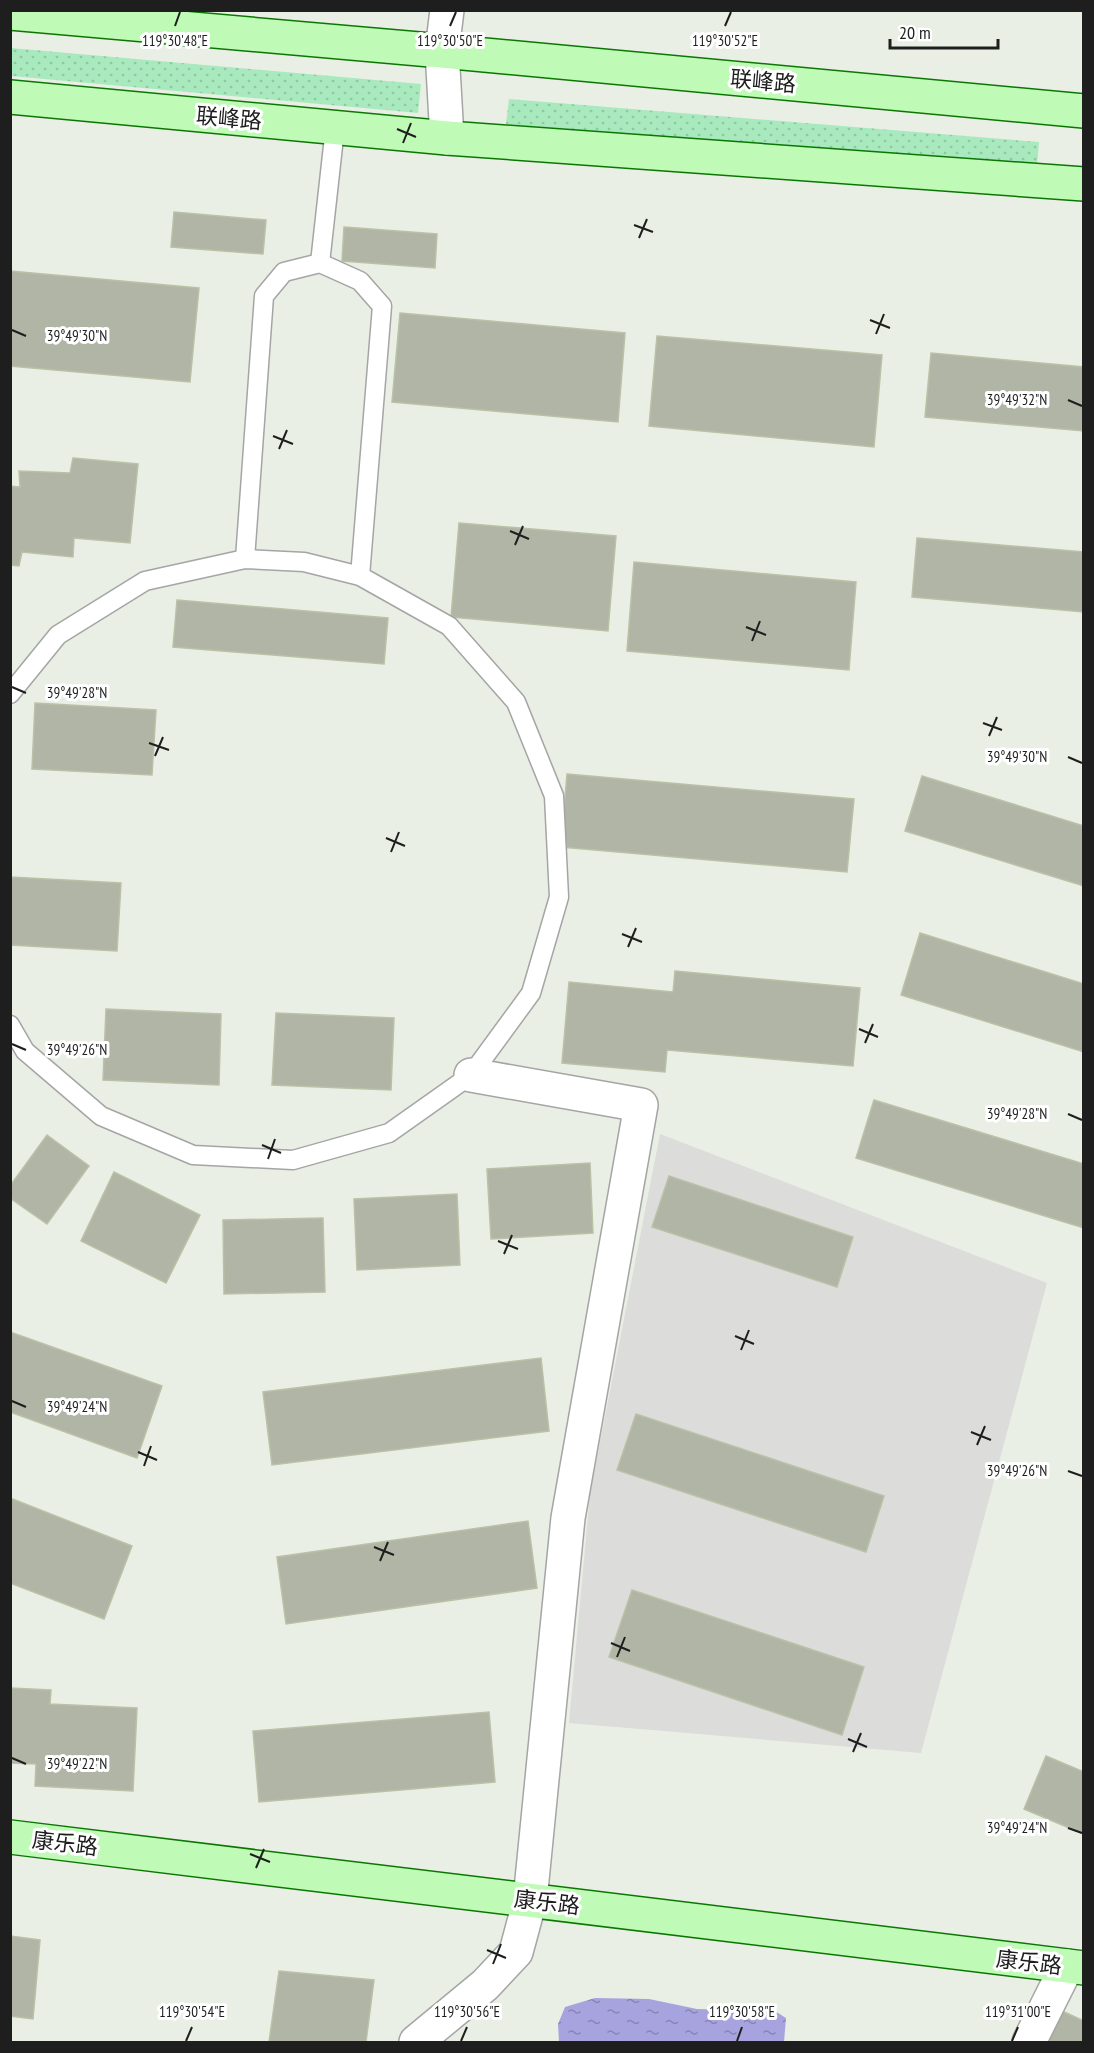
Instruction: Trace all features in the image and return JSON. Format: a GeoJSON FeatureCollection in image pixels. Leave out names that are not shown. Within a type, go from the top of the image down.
{"type":"FeatureCollection","features":[{"type":"Feature","properties":{"kind":"main road","name":"联峰路"},"geometry":{"type":"LineString","coordinates":[[10,13],[1083,111]]}},
{"type":"Feature","properties":{"kind":"main road","name":"联峰路"},"geometry":{"type":"LineString","coordinates":[[10,97],[447,138],[1083,184]]}},
{"type":"Feature","properties":{"kind":"main road","name":"康乐路"},"geometry":{"type":"LineString","coordinates":[[10,1837],[1075,1967]]}},
{"type":"Feature","properties":{"kind":"street"},"geometry":{"type":"LineString","coordinates":[[447,10],[442,51],[447,138]]}},
{"type":"Feature","properties":{"kind":"street"},"geometry":{"type":"LineString","coordinates":[[416,2043],[485,1985],[516,1952],[530,1900],[568,1518],[641,1105],[471,1076]]}},
{"type":"Feature","properties":{"kind":"street"},"geometry":{"type":"LineString","coordinates":[[1029,2043],[1075,1967]]}},
{"type":"Feature","properties":{"kind":"lane"},"geometry":{"type":"LineString","coordinates":[[320,263],[335,128]]}},
{"type":"Feature","properties":{"kind":"lane"},"geometry":{"type":"LineString","coordinates":[[245,560],[264,296],[284,272],[320,263],[360,281],[382,306],[360,576]]}},
{"type":"Feature","properties":{"kind":"lane"},"geometry":{"type":"LineString","coordinates":[[10,694],[58,635],[145,581],[245,560],[304,562],[360,576],[449,626],[516,702],[554,796],[559,897],[531,993],[471,1076],[389,1133],[293,1160],[193,1155],[100,1116],[25,1051],[10,1025]]}},
{"type":"Feature","properties":{"kind":"shaded area"},"geometry":{"type":"Polygon","coordinates":[[[660,1134],[1047,1283],[921,1753],[569,1723],[590,1494],[660,1134]]]}},
{"type":"Feature","properties":{"kind":"green space"},"geometry":{"type":"Polygon","coordinates":[[[11,48],[421,84],[418,113],[11,76],[11,48]]]}},
{"type":"Feature","properties":{"kind":"green space"},"geometry":{"type":"Polygon","coordinates":[[[509,99],[1039,142],[1037,167],[506,124],[509,99]]]}},
{"type":"Feature","properties":{"kind":"water"},"geometry":{"type":"Polygon","coordinates":[[[595,1998],[649,1999],[697,2009],[731,2010],[747,2016],[770,2008],[786,2018],[784,2042],[559,2042],[558,2024],[565,2007],[595,1998]]]}},
{"type":"Feature","properties":{"kind":"building"},"geometry":{"type":"Polygon","coordinates":[[[174,212],[266,220],[263,254],[171,247],[174,212]]]}},
{"type":"Feature","properties":{"kind":"building"},"geometry":{"type":"Polygon","coordinates":[[[344,227],[437,234],[435,268],[342,261],[344,227]]]}},
{"type":"Feature","properties":{"kind":"building"},"geometry":{"type":"Polygon","coordinates":[[[10,271],[199,288],[190,382],[10,366],[10,271]]]}},
{"type":"Feature","properties":{"kind":"building"},"geometry":{"type":"Polygon","coordinates":[[[400,313],[625,333],[618,422],[392,402],[400,313]]]}},
{"type":"Feature","properties":{"kind":"building"},"geometry":{"type":"Polygon","coordinates":[[[657,336],[882,355],[874,447],[649,426],[657,336]]]}},
{"type":"Feature","properties":{"kind":"building"},"geometry":{"type":"Polygon","coordinates":[[[931,353],[1084,367],[1084,431],[925,417],[931,353]]]}},
{"type":"Feature","properties":{"kind":"building"},"geometry":{"type":"Polygon","coordinates":[[[73,458],[138,464],[130,543],[74,538],[73,557],[22,552],[19,566],[10,565],[10,486],[20,487],[19,471],[70,473],[73,458]]]}},
{"type":"Feature","properties":{"kind":"building"},"geometry":{"type":"Polygon","coordinates":[[[459,523],[616,536],[608,631],[451,617],[459,523]]]}},
{"type":"Feature","properties":{"kind":"building"},"geometry":{"type":"Polygon","coordinates":[[[917,538],[1084,552],[1084,612],[912,597],[917,538]]]}},
{"type":"Feature","properties":{"kind":"building"},"geometry":{"type":"Polygon","coordinates":[[[634,562],[856,582],[849,670],[627,651],[634,562]]]}},
{"type":"Feature","properties":{"kind":"building"},"geometry":{"type":"Polygon","coordinates":[[[177,600],[388,618],[384,664],[173,647],[177,600]]]}},
{"type":"Feature","properties":{"kind":"building"},"geometry":{"type":"Polygon","coordinates":[[[35,703],[156,710],[152,775],[32,769],[35,703]]]}},
{"type":"Feature","properties":{"kind":"building"},"geometry":{"type":"Polygon","coordinates":[[[567,774],[854,799],[847,872],[561,847],[567,774]]]}},
{"type":"Feature","properties":{"kind":"building"},"geometry":{"type":"Polygon","coordinates":[[[922,776],[1084,826],[1084,886],[905,831],[922,776]]]}},
{"type":"Feature","properties":{"kind":"building"},"geometry":{"type":"Polygon","coordinates":[[[10,877],[121,883],[117,951],[10,945],[10,877]]]}},
{"type":"Feature","properties":{"kind":"building"},"geometry":{"type":"Polygon","coordinates":[[[920,933],[1084,984],[1084,1052],[901,995],[920,933]]]}},
{"type":"Feature","properties":{"kind":"building"},"geometry":{"type":"Polygon","coordinates":[[[675,971],[860,988],[853,1066],[667,1050],[665,1072],[562,1063],[569,982],[673,992],[675,971]]]}},
{"type":"Feature","properties":{"kind":"building"},"geometry":{"type":"Polygon","coordinates":[[[106,1009],[221,1014],[219,1085],[103,1080],[106,1009]]]}},
{"type":"Feature","properties":{"kind":"building"},"geometry":{"type":"Polygon","coordinates":[[[276,1013],[394,1018],[391,1090],[272,1085],[276,1013]]]}},
{"type":"Feature","properties":{"kind":"building"},"geometry":{"type":"Polygon","coordinates":[[[874,1100],[1084,1164],[1084,1228],[856,1158],[874,1100]]]}},
{"type":"Feature","properties":{"kind":"building"},"geometry":{"type":"Polygon","coordinates":[[[47,1135],[89,1166],[47,1224],[10,1198],[10,1186],[47,1135]]]}},
{"type":"Feature","properties":{"kind":"building"},"geometry":{"type":"Polygon","coordinates":[[[590,1163],[593,1233],[491,1239],[487,1169],[590,1163]]]}},
{"type":"Feature","properties":{"kind":"building"},"geometry":{"type":"Polygon","coordinates":[[[114,1172],[200,1215],[166,1283],[81,1241],[114,1172]]]}},
{"type":"Feature","properties":{"kind":"building"},"geometry":{"type":"Polygon","coordinates":[[[669,1176],[853,1237],[837,1287],[652,1227],[669,1176]]]}},
{"type":"Feature","properties":{"kind":"building"},"geometry":{"type":"Polygon","coordinates":[[[457,1194],[460,1265],[357,1270],[354,1199],[457,1194]]]}},
{"type":"Feature","properties":{"kind":"building"},"geometry":{"type":"Polygon","coordinates":[[[323,1218],[325,1292],[224,1294],[223,1220],[323,1218]]]}},
{"type":"Feature","properties":{"kind":"building"},"geometry":{"type":"Polygon","coordinates":[[[10,1332],[162,1386],[137,1458],[10,1412],[10,1332]]]}},
{"type":"Feature","properties":{"kind":"building"},"geometry":{"type":"Polygon","coordinates":[[[541,1358],[549,1431],[272,1465],[263,1392],[541,1358]]]}},
{"type":"Feature","properties":{"kind":"building"},"geometry":{"type":"Polygon","coordinates":[[[636,1414],[884,1496],[866,1552],[617,1470],[636,1414]]]}},
{"type":"Feature","properties":{"kind":"building"},"geometry":{"type":"Polygon","coordinates":[[[10,1498],[132,1546],[104,1619],[10,1583],[10,1498]]]}},
{"type":"Feature","properties":{"kind":"building"},"geometry":{"type":"Polygon","coordinates":[[[528,1521],[537,1588],[286,1624],[277,1557],[528,1521]]]}},
{"type":"Feature","properties":{"kind":"building"},"geometry":{"type":"Polygon","coordinates":[[[632,1590],[864,1667],[842,1735],[609,1657],[632,1590]]]}},
{"type":"Feature","properties":{"kind":"building"},"geometry":{"type":"Polygon","coordinates":[[[10,1688],[51,1690],[50,1704],[137,1708],[133,1791],[35,1786],[36,1764],[10,1763],[10,1688]]]}},
{"type":"Feature","properties":{"kind":"building"},"geometry":{"type":"Polygon","coordinates":[[[489,1712],[495,1782],[259,1802],[253,1731],[489,1712]]]}},
{"type":"Feature","properties":{"kind":"building"},"geometry":{"type":"Polygon","coordinates":[[[1046,1756],[1084,1772],[1084,1834],[1024,1809],[1046,1756]]]}},
{"type":"Feature","properties":{"kind":"building"},"geometry":{"type":"Polygon","coordinates":[[[10,1936],[40,1940],[33,2019],[10,2016],[10,1936]]]}},
{"type":"Feature","properties":{"kind":"building"},"geometry":{"type":"Polygon","coordinates":[[[279,1971],[374,1980],[366,2042],[269,2042],[279,1971]]]}},
{"type":"Feature","properties":{"kind":"building"},"geometry":{"type":"Polygon","coordinates":[[[1051,2006],[1084,2021],[1084,2042],[1034,2042],[1051,2006]]]}}]}
